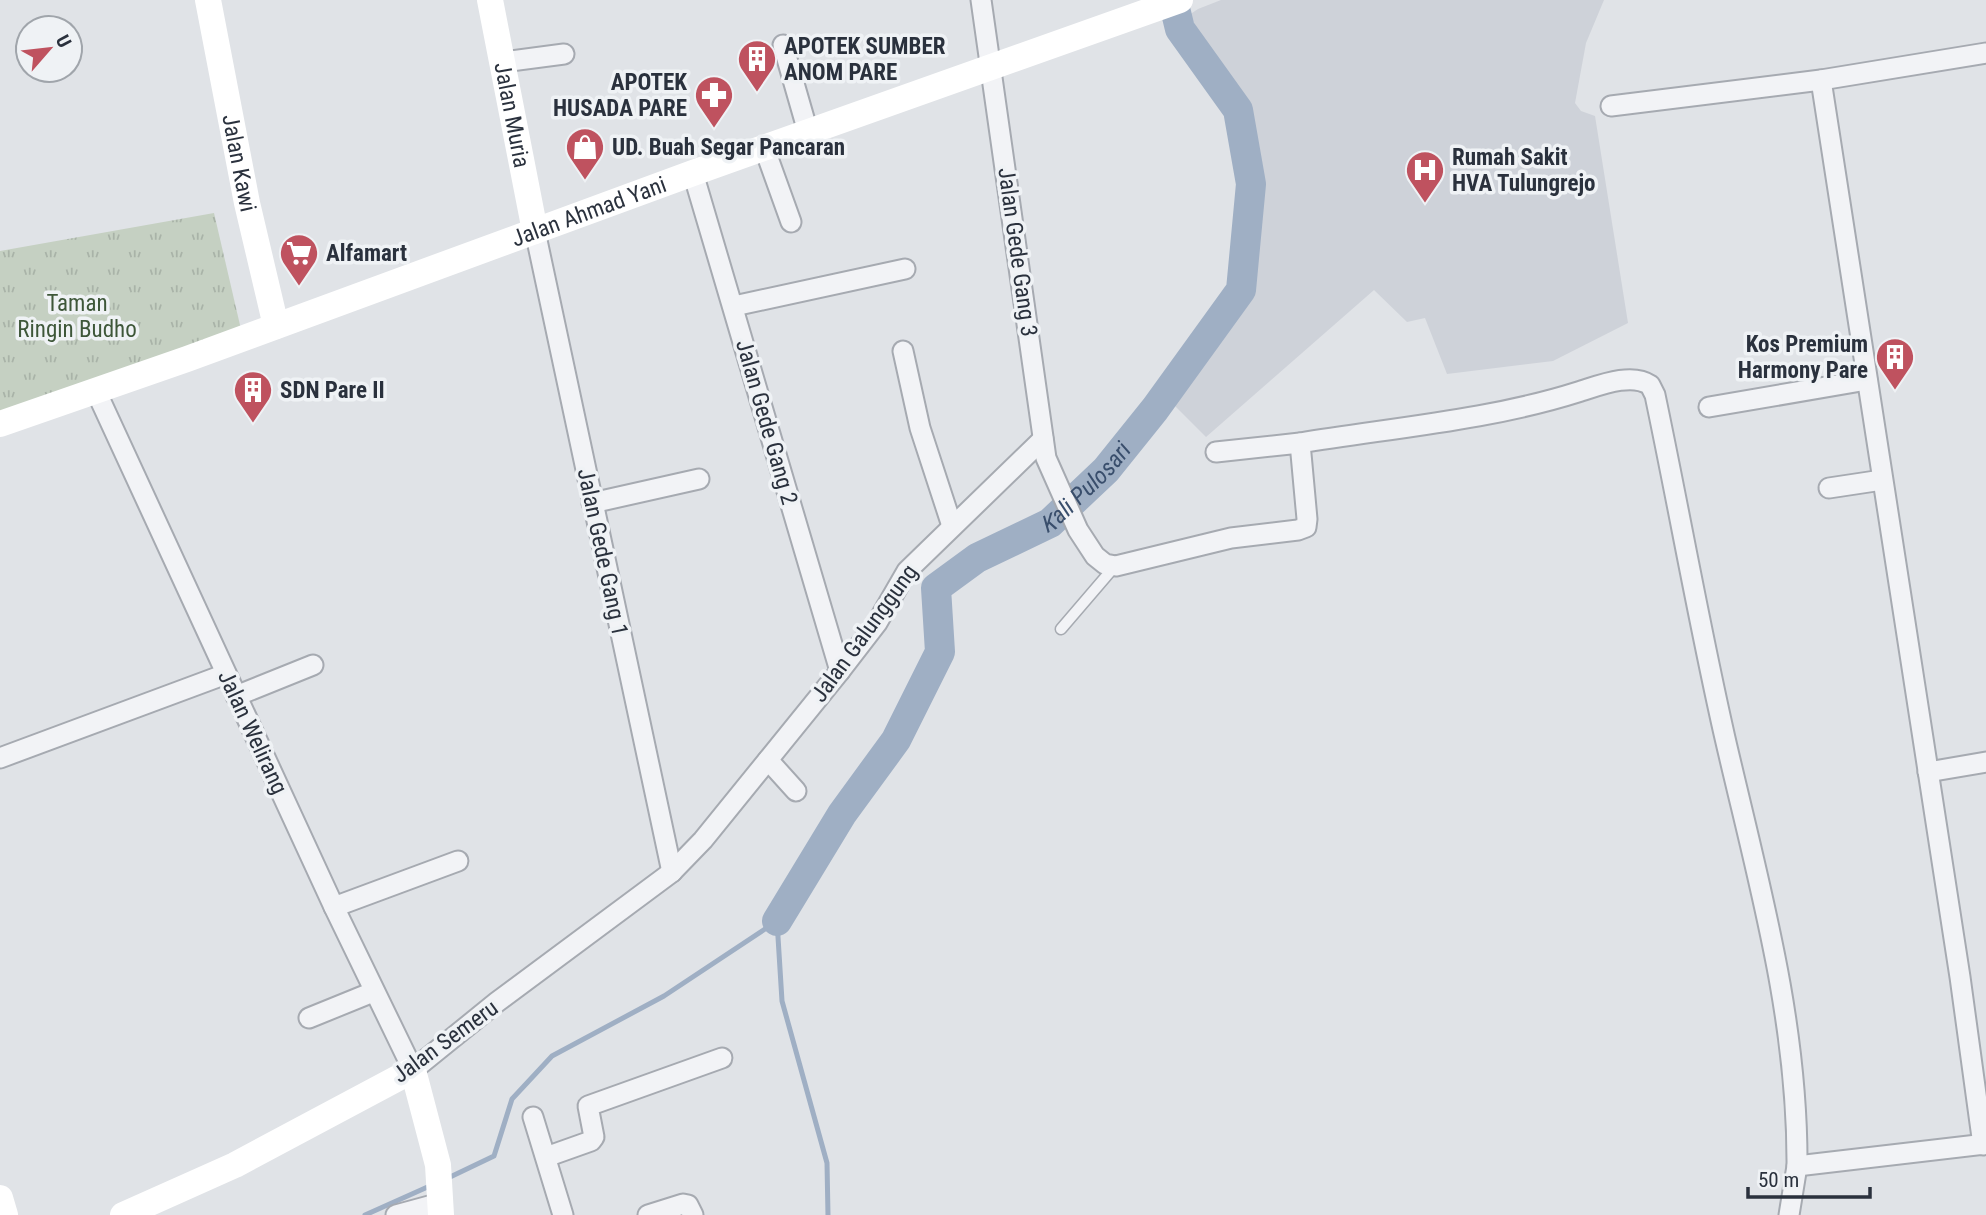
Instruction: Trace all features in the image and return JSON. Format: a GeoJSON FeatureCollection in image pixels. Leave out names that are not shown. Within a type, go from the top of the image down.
{"type":"FeatureCollection","features":[{"type":"Feature","properties":{"kind":"main road","name":"Jalan Kawi"},"geometry":{"type":"LineString","coordinates":[[208,0],[247,203],[276,326]]}},
{"type":"Feature","properties":{"kind":"main road","name":"Jalan Muria"},"geometry":{"type":"LineString","coordinates":[[490,0],[535,231]]}},
{"type":"Feature","properties":{"kind":"main road","name":"Jalan Ahmad Yani"},"geometry":{"type":"LineString","coordinates":[[0,424],[1168,4]]}},
{"type":"Feature","properties":{"kind":"main road"},"geometry":{"type":"LineString","coordinates":[[413,1070],[438,1165],[440,1204]]}},
{"type":"Feature","properties":{"kind":"main road","name":"Jalan Semeru"},"geometry":{"type":"LineString","coordinates":[[123,1215],[235,1165],[413,1070]]}},
{"type":"Feature","properties":{"kind":"main road"},"geometry":{"type":"LineString","coordinates":[[0,1198],[5,1215]]}},
{"type":"Feature","properties":{"kind":"street","name":"Jalan Gede Gang 3"},"geometry":{"type":"LineString","coordinates":[[981,0],[1046,458],[1078,530],[1105,562]]}},
{"type":"Feature","properties":{"kind":"street"},"geometry":{"type":"LineString","coordinates":[[783,45],[808,132]]}},
{"type":"Feature","properties":{"kind":"street"},"geometry":{"type":"LineString","coordinates":[[1611,106],[1821,80],[1986,53]]}},
{"type":"Feature","properties":{"kind":"street"},"geometry":{"type":"LineString","coordinates":[[503,62],[564,54]]}},
{"type":"Feature","properties":{"kind":"street"},"geometry":{"type":"LineString","coordinates":[[1797,1166],[1984,1144],[1821,80]]}},
{"type":"Feature","properties":{"kind":"street"},"geometry":{"type":"LineString","coordinates":[[764,148],[791,222]]}},
{"type":"Feature","properties":{"kind":"street","name":"Jalan Gede Gang 2"},"geometry":{"type":"LineString","coordinates":[[693,173],[840,671]]}},
{"type":"Feature","properties":{"kind":"street","name":"Jalan Gede Gang 1"},"geometry":{"type":"LineString","coordinates":[[535,231],[672,872]]}},
{"type":"Feature","properties":{"kind":"street"},"geometry":{"type":"LineString","coordinates":[[734,306],[905,269]]}},
{"type":"Feature","properties":{"kind":"street"},"geometry":{"type":"LineString","coordinates":[[903,351],[920,428],[952,526]]}},
{"type":"Feature","properties":{"kind":"street"},"geometry":{"type":"LineString","coordinates":[[1709,407],[1867,380]]}},
{"type":"Feature","properties":{"kind":"street"},"geometry":{"type":"LineString","coordinates":[[1216,452],[1300,443],[1526,407],[1616,381],[1637,381],[1650,386],[1655,395],[1709,665],[1776,955],[1788,1027],[1797,1110],[1797,1166],[1789,1215]]}},
{"type":"Feature","properties":{"kind":"street","name":"Jalan Welirang"},"geometry":{"type":"LineString","coordinates":[[96,391],[373,992],[413,1070]]}},
{"type":"Feature","properties":{"kind":"street","name":"Jalan Galunggung"},"geometry":{"type":"LineString","coordinates":[[672,872],[703,840],[840,671],[877,623],[907,571],[1043,439]]}},
{"type":"Feature","properties":{"kind":"street"},"geometry":{"type":"LineString","coordinates":[[1105,562],[1306,527],[1300,443]]}},
{"type":"Feature","properties":{"kind":"street"},"geometry":{"type":"LineString","coordinates":[[592,503],[699,479]]}},
{"type":"Feature","properties":{"kind":"street"},"geometry":{"type":"LineString","coordinates":[[1829,488],[1882,480]]}},
{"type":"Feature","properties":{"kind":"street"},"geometry":{"type":"LineString","coordinates":[[236,696],[313,665]]}},
{"type":"Feature","properties":{"kind":"street"},"geometry":{"type":"LineString","coordinates":[[0,758],[226,674]]}},
{"type":"Feature","properties":{"kind":"street"},"geometry":{"type":"LineString","coordinates":[[768,760],[796,791]]}},
{"type":"Feature","properties":{"kind":"street"},"geometry":{"type":"LineString","coordinates":[[1928,772],[1986,762]]}},
{"type":"Feature","properties":{"kind":"street"},"geometry":{"type":"LineString","coordinates":[[334,907],[458,861]]}},
{"type":"Feature","properties":{"kind":"street","name":"Jalan Semeru"},"geometry":{"type":"LineString","coordinates":[[413,1070],[497,1002],[672,872]]}},
{"type":"Feature","properties":{"kind":"street"},"geometry":{"type":"LineString","coordinates":[[309,1018],[373,992]]}},
{"type":"Feature","properties":{"kind":"street"},"geometry":{"type":"LineString","coordinates":[[546,1157],[591,1141],[594,1137],[588,1106],[722,1058]]}},
{"type":"Feature","properties":{"kind":"street"},"geometry":{"type":"LineString","coordinates":[[533,1117],[564,1215]]}},
{"type":"Feature","properties":{"kind":"street"},"geometry":{"type":"LineString","coordinates":[[396,1215],[440,1204]]}},
{"type":"Feature","properties":{"kind":"street"},"geometry":{"type":"LineString","coordinates":[[648,1215],[683,1204],[688,1205],[693,1215]]}},
{"type":"Feature","properties":{"kind":"lane"},"geometry":{"type":"LineString","coordinates":[[1061,629],[1105,562]]}},
{"type":"Feature","properties":{"kind":"shaded area","name":"Rumah Sakit HVA Tulungrejo"},"geometry":{"type":"Polygon","coordinates":[[[1221,0],[1604,0],[1586,43],[1575,103],[1581,111],[1595,116],[1628,323],[1553,361],[1447,374],[1425,318],[1407,322],[1374,290],[1206,437],[1160,391],[1229,290],[1253,119],[1189,15],[1221,0]]]}},
{"type":"Feature","properties":{"kind":"green space","name":"Taman Ringin Budho"},"geometry":{"type":"Polygon","coordinates":[[[214,213],[243,338],[0,424],[0,251],[214,213]]]}},
{"type":"Feature","properties":{"kind":"waterway","name":"Kali Pulosari"},"geometry":{"type":"LineString","coordinates":[[777,921],[842,814],[896,740],[940,652],[936,588],[977,558],[1050,523],[1106,470],[1155,409],[1241,290],[1251,184],[1238,110],[1180,29],[1173,0]]}},
{"type":"Feature","properties":{"kind":"waterway"},"geometry":{"type":"LineString","coordinates":[[777,921],[782,1001],[827,1163],[828,1215]]}},
{"type":"Feature","properties":{"kind":"waterway"},"geometry":{"type":"LineString","coordinates":[[448,1178],[494,1156],[512,1099],[552,1056],[664,996],[777,921]]}},
{"type":"Feature","properties":{"kind":"waterway"},"geometry":{"type":"LineString","coordinates":[[365,1215],[432,1185]]}},
{"type":"Feature","properties":{"kind":"place","name":"APOTEK SUMBER ANOM PARE"},"geometry":{"type":"Point","coordinates":[757,93]}},
{"type":"Feature","properties":{"kind":"place","name":"APOTEK HUSADA PARE"},"geometry":{"type":"Point","coordinates":[714,129]}},
{"type":"Feature","properties":{"kind":"place","name":"UD. Buah Segar Pancaran"},"geometry":{"type":"Point","coordinates":[585,181]}},
{"type":"Feature","properties":{"kind":"place","name":"Rumah Sakit HVA Tulungrejo"},"geometry":{"type":"Point","coordinates":[1425,204]}},
{"type":"Feature","properties":{"kind":"place","name":"Alfamart"},"geometry":{"type":"Point","coordinates":[299,287]}},
{"type":"Feature","properties":{"kind":"place","name":"Kos Premium Harmony Pare"},"geometry":{"type":"Point","coordinates":[1895,391]}},
{"type":"Feature","properties":{"kind":"place","name":"SDN Pare II"},"geometry":{"type":"Point","coordinates":[253,424]}}]}
